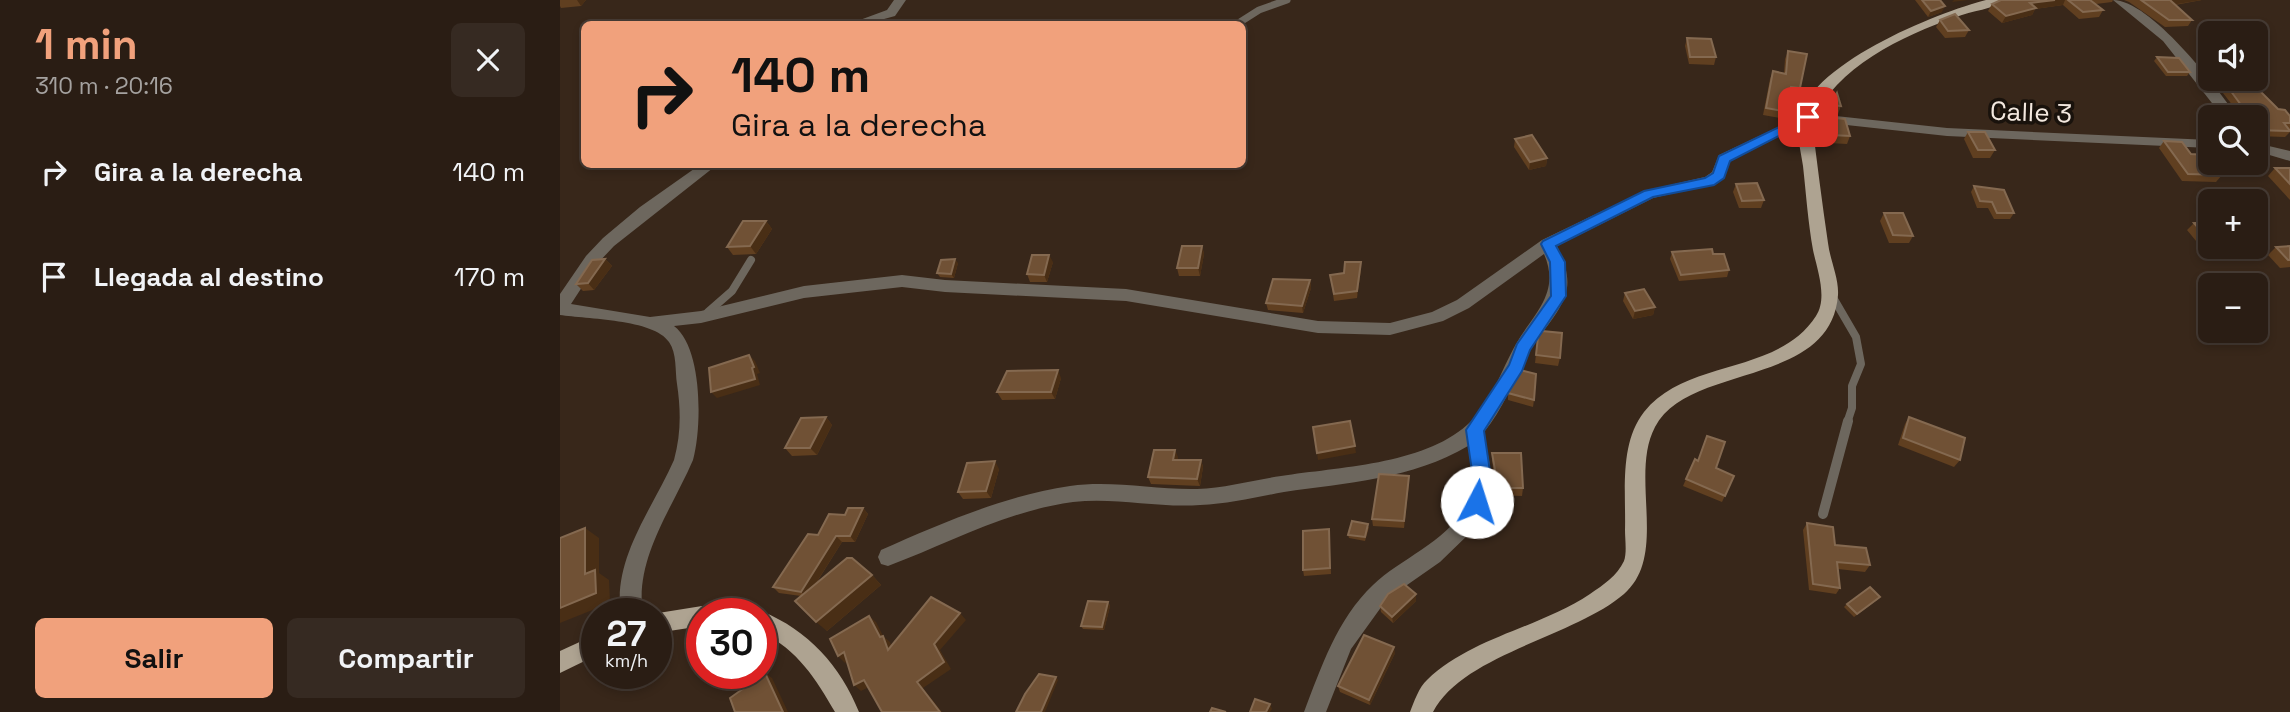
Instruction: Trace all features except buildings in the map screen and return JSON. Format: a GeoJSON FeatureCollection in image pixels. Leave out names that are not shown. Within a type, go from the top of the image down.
{"type":"FeatureCollection","features":[{"type":"Feature","properties":{"kind":"main road"},"geometry":{"type":"LineString","coordinates":[[1421,712],[1433,690],[1468,663],[1594,603],[1619,585],[1635,562],[1637,444],[1650,418],[1671,399],[1706,382],[1786,355],[1811,334],[1826,316],[1830,292],[1817,219],[1805,122],[1812,104],[1830,83],[1877,49],[1928,23],[1975,5],[2000,0]]}},
{"type":"Feature","properties":{"kind":"main road"},"geometry":{"type":"LineString","coordinates":[[777,627],[786,631],[815,657],[848,712]]}},
{"type":"Feature","properties":{"kind":"main road"},"geometry":{"type":"LineString","coordinates":[[560,662],[581,652]]}},
{"type":"Feature","properties":{"kind":"street"},"geometry":{"type":"LineString","coordinates":[[865,21],[891,13],[900,0]]}},
{"type":"Feature","properties":{"kind":"street"},"geometry":{"type":"LineString","coordinates":[[2119,0],[2166,38],[2220,105]]}},
{"type":"Feature","properties":{"kind":"street"},"geometry":{"type":"LineString","coordinates":[[649,323],[701,317],[804,292],[902,281],[945,286],[1126,295],[1318,327],[1390,329],[1437,317],[1463,304],[1548,244],[1649,194],[1709,181],[1719,175],[1724,159],[1808,117]]}},
{"type":"Feature","properties":{"kind":"street","name":"Calle 3"},"geometry":{"type":"LineString","coordinates":[[1808,117],[1947,132],[2198,143]]}},
{"type":"Feature","properties":{"kind":"street"},"geometry":{"type":"LineString","coordinates":[[2268,150],[2290,156]]}},
{"type":"Feature","properties":{"kind":"street"},"geometry":{"type":"LineString","coordinates":[[629,598],[634,569],[677,476],[689,440],[689,403],[681,346],[670,332],[649,323],[560,308],[575,279],[614,234],[705,168]]}},
{"type":"Feature","properties":{"kind":"street"},"geometry":{"type":"LineString","coordinates":[[888,557],[990,511],[1030,500],[1076,493],[1201,497],[1388,469],[1451,445],[1475,430],[1516,367],[1523,348],[1559,296],[1557,262],[1548,244]]}},
{"type":"Feature","properties":{"kind":"street"},"geometry":{"type":"LineString","coordinates":[[1315,712],[1342,643],[1380,592],[1433,555],[1464,526],[1477,502],[1482,478],[1475,430]]}},
{"type":"Feature","properties":{"kind":"lane"},"geometry":{"type":"LineString","coordinates":[[1241,21],[1259,9],[1287,0]]}},
{"type":"Feature","properties":{"kind":"lane"},"geometry":{"type":"LineString","coordinates":[[701,317],[719,305],[732,291],[751,260]]}},
{"type":"Feature","properties":{"kind":"lane"},"geometry":{"type":"LineString","coordinates":[[1823,514],[1832,471],[1852,408],[1852,386],[1861,364],[1856,337],[1830,292]]}},
{"type":"Feature","properties":{"kind":"route"},"geometry":{"type":"LineString","coordinates":[[1477,502],[1482,478],[1475,430],[1516,367],[1523,348],[1559,296],[1557,262],[1548,244],[1649,194],[1709,181],[1719,175],[1724,159],[1808,117]]}}]}
